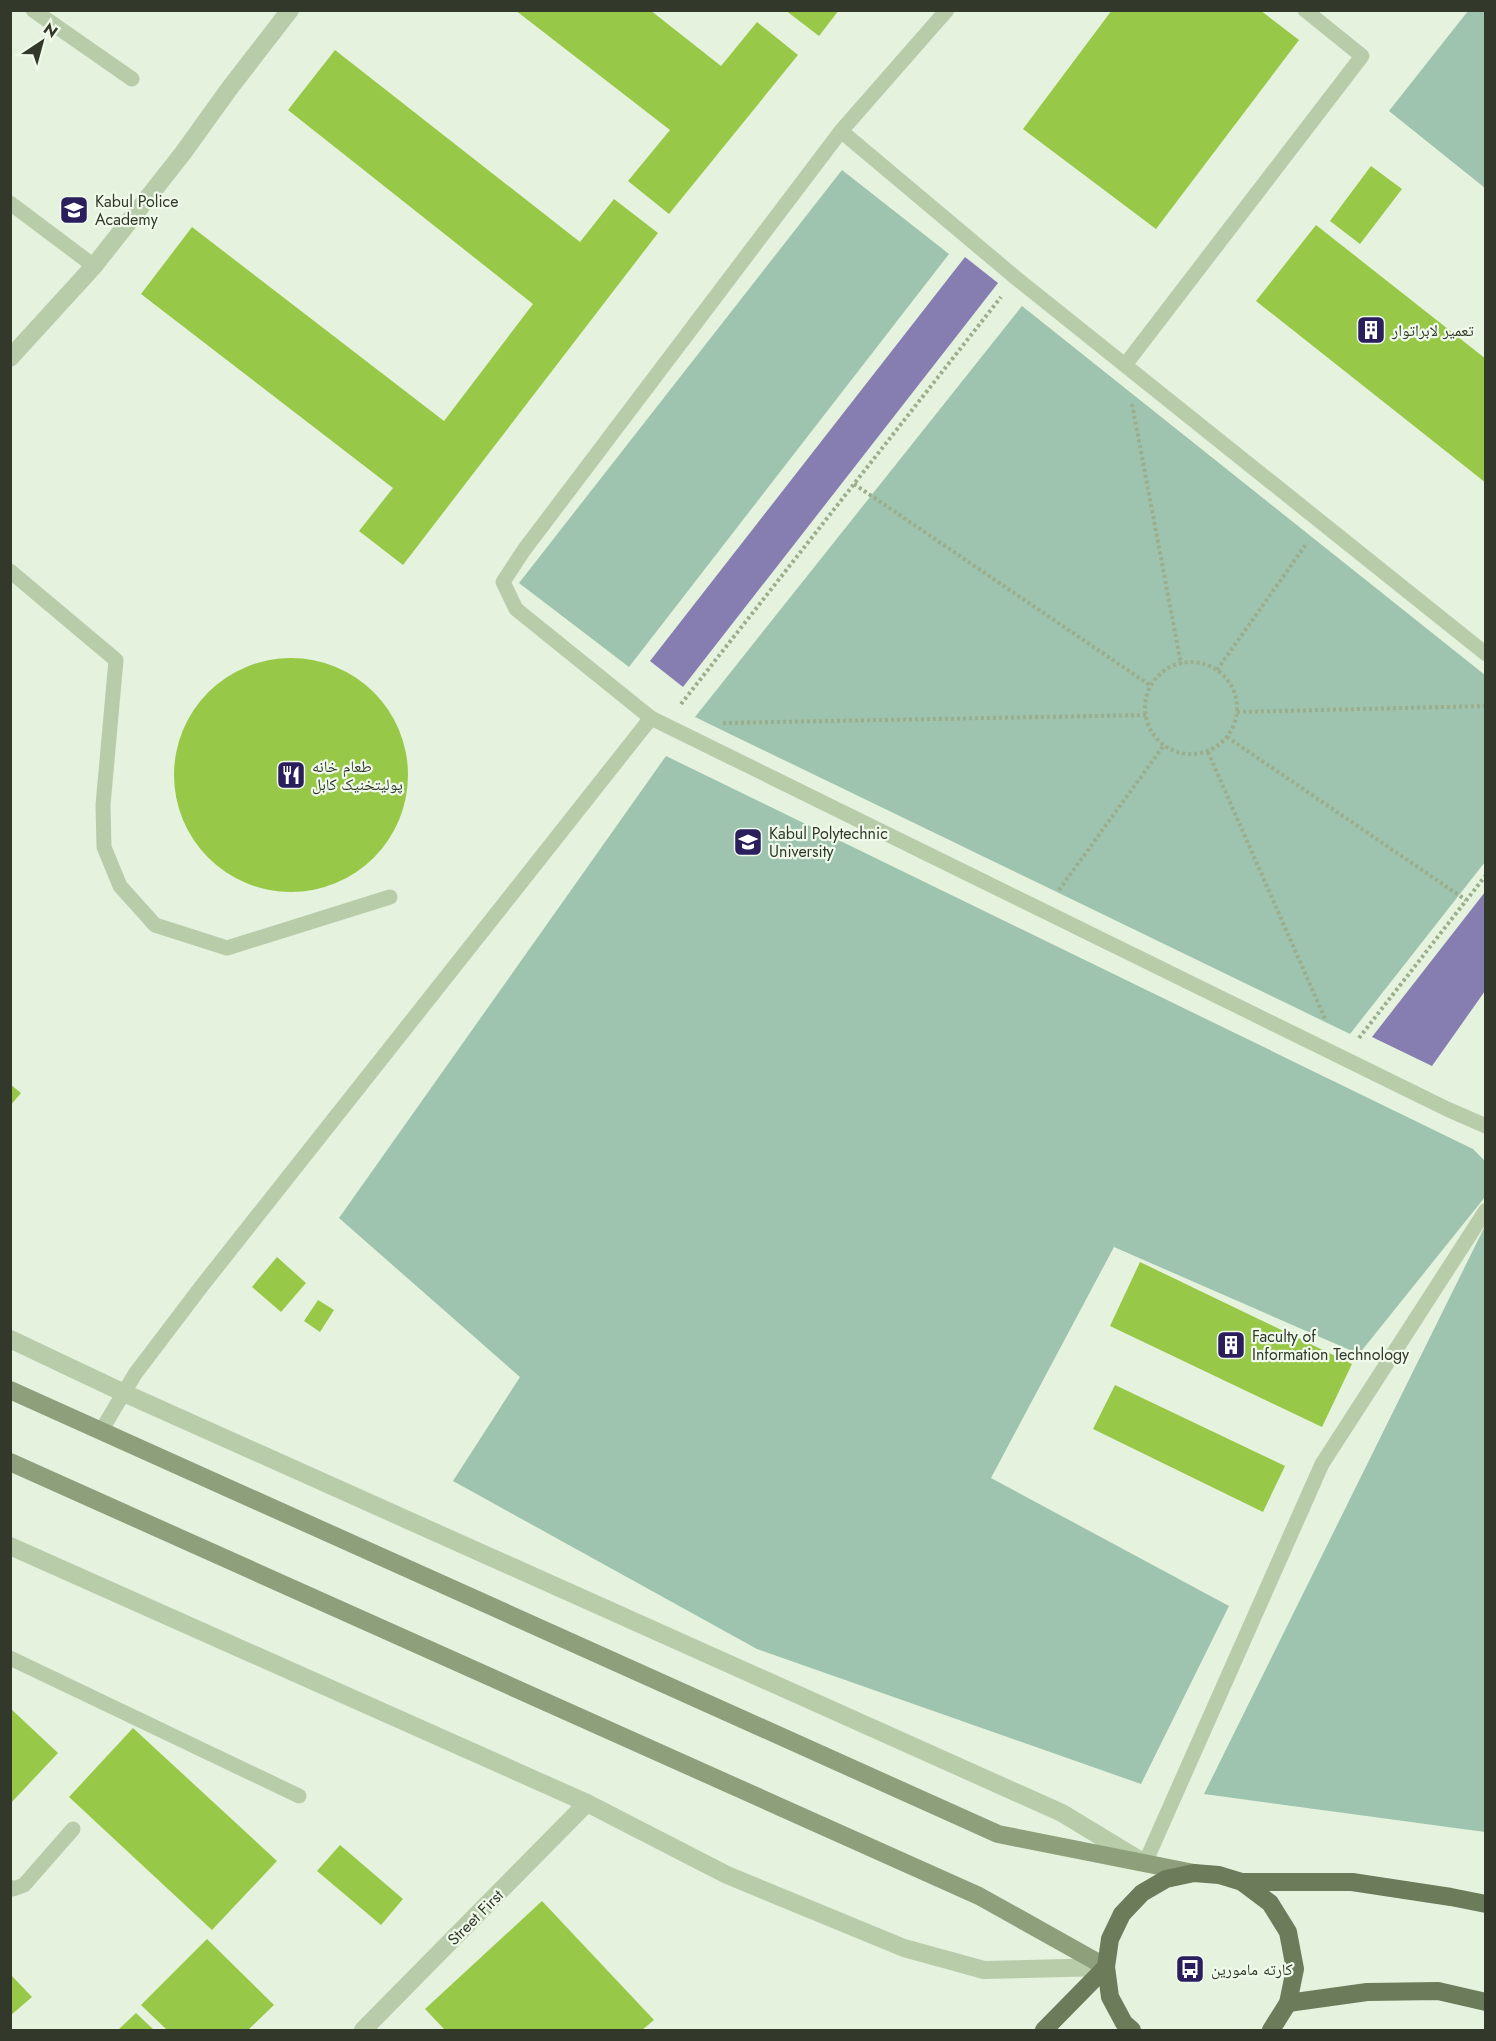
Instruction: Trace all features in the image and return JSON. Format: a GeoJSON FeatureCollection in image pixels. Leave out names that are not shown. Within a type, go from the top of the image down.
{"type":"FeatureCollection","features":[{"type":"Feature","properties":{"kind":"main road"},"geometry":{"type":"LineString","coordinates":[[10,1390],[998,1834],[1194,1873],[1219,1875],[1242,1882],[1352,1882],[1485,1904]]}},
{"type":"Feature","properties":{"kind":"main road"},"geometry":{"type":"LineString","coordinates":[[10,1462],[979,1896],[1106,1967]]}},
{"type":"Feature","properties":{"kind":"main road"},"geometry":{"type":"LineString","coordinates":[[1132,2031],[1124,2023],[1110,1997],[1106,1967],[1110,1939],[1122,1914],[1142,1893],[1166,1879],[1194,1873]]}},
{"type":"Feature","properties":{"kind":"main road"},"geometry":{"type":"LineString","coordinates":[[1242,1882],[1270,1904],[1288,1932],[1295,1969],[1288,2003],[1271,2031]]}},
{"type":"Feature","properties":{"kind":"main road"},"geometry":{"type":"LineString","coordinates":[[1451,1897],[1485,1895]]}},
{"type":"Feature","properties":{"kind":"main road"},"geometry":{"type":"LineString","coordinates":[[1044,2031],[1106,1967]]}},
{"type":"Feature","properties":{"kind":"main road"},"geometry":{"type":"LineString","coordinates":[[1288,2003],[1367,1992],[1438,1991],[1485,2001]]}},
{"type":"Feature","properties":{"kind":"street"},"geometry":{"type":"LineString","coordinates":[[10,358],[94,266],[183,153],[290,10]]}},
{"type":"Feature","properties":{"kind":"street"},"geometry":{"type":"LineString","coordinates":[[10,1339],[124,1393],[1062,1813],[1145,1863]]}},
{"type":"Feature","properties":{"kind":"street"},"geometry":{"type":"LineString","coordinates":[[10,1546],[587,1803],[727,1875],[904,1948],[984,1970],[1106,1967]]}},
{"type":"Feature","properties":{"kind":"street","name":"Street First"},"geometry":{"type":"LineString","coordinates":[[363,2031],[587,1803]]}},
{"type":"Feature","properties":{"kind":"lane"},"geometry":{"type":"LineString","coordinates":[[33,10],[132,79]]}},
{"type":"Feature","properties":{"kind":"lane"},"geometry":{"type":"LineString","coordinates":[[947,10],[842,131],[531,540],[503,582],[516,609],[658,721],[1343,1059],[1485,1126]]}},
{"type":"Feature","properties":{"kind":"lane"},"geometry":{"type":"LineString","coordinates":[[1125,365],[1362,56],[1305,10]]}},
{"type":"Feature","properties":{"kind":"lane"},"geometry":{"type":"LineString","coordinates":[[842,131],[1016,278],[1485,654]]}},
{"type":"Feature","properties":{"kind":"lane"},"geometry":{"type":"LineString","coordinates":[[10,203],[94,266]]}},
{"type":"Feature","properties":{"kind":"lane"},"geometry":{"type":"LineString","coordinates":[[10,571],[116,660],[103,804],[104,847],[120,886],[155,925],[227,948],[390,897]]}},
{"type":"Feature","properties":{"kind":"lane"},"geometry":{"type":"LineString","coordinates":[[101,1431],[135,1374],[201,1287],[658,721]]}},
{"type":"Feature","properties":{"kind":"lane"},"geometry":{"type":"LineString","coordinates":[[1145,1863],[1322,1464],[1485,1210]]}},
{"type":"Feature","properties":{"kind":"lane"},"geometry":{"type":"LineString","coordinates":[[10,1658],[299,1796]]}},
{"type":"Feature","properties":{"kind":"lane"},"geometry":{"type":"LineString","coordinates":[[10,1887],[13,1889],[24,1885],[73,1829]]}},
{"type":"Feature","properties":{"kind":"path"},"geometry":{"type":"LineString","coordinates":[[658,721],[854,484],[1016,278]]}},
{"type":"Feature","properties":{"kind":"path"},"geometry":{"type":"LineString","coordinates":[[1125,365],[1181,664]]}},
{"type":"Feature","properties":{"kind":"path"},"geometry":{"type":"LineString","coordinates":[[854,484],[1151,686]]}},
{"type":"Feature","properties":{"kind":"path"},"geometry":{"type":"LineString","coordinates":[[1216,670],[1321,523]]}},
{"type":"Feature","properties":{"kind":"path"},"geometry":{"type":"LineString","coordinates":[[1194,663],[1216,670],[1230,682],[1236,697],[1237,712],[1234,725],[1227,737],[1208,752],[1179,753],[1164,745],[1149,727],[1146,699],[1151,686],[1159,675],[1181,664],[1194,663]]}},
{"type":"Feature","properties":{"kind":"path"},"geometry":{"type":"LineString","coordinates":[[1237,712],[1485,706]]}},
{"type":"Feature","properties":{"kind":"path"},"geometry":{"type":"LineString","coordinates":[[712,724],[1146,714]]}},
{"type":"Feature","properties":{"kind":"path"},"geometry":{"type":"LineString","coordinates":[[1227,737],[1466,900]]}},
{"type":"Feature","properties":{"kind":"path"},"geometry":{"type":"LineString","coordinates":[[1044,911],[1164,745]]}},
{"type":"Feature","properties":{"kind":"path"},"geometry":{"type":"LineString","coordinates":[[1208,752],[1343,1059],[1485,875]]}},
{"type":"Feature","properties":{"kind":"green space"},"geometry":{"type":"Polygon","coordinates":[[[1468,11],[1485,11],[1485,188],[1389,111],[1468,11]]]}},
{"type":"Feature","properties":{"kind":"green space"},"geometry":{"type":"Polygon","coordinates":[[[842,170],[949,254],[629,667],[519,583],[842,170]]]}},
{"type":"Feature","properties":{"kind":"green space"},"geometry":{"type":"Polygon","coordinates":[[[1022,306],[1485,675],[1485,862],[1350,1034],[695,717],[1022,306]]]}},
{"type":"Feature","properties":{"kind":"green space"},"geometry":{"type":"Polygon","coordinates":[[[293,749],[311,756],[318,774],[311,792],[293,799],[275,792],[268,774],[275,756],[293,749]]]}},
{"type":"Feature","properties":{"kind":"green space"},"geometry":{"type":"Polygon","coordinates":[[[666,756],[1473,1149],[1485,1161],[1485,1197],[1359,1354],[1114,1247],[991,1478],[1229,1606],[1141,1784],[757,1649],[453,1481],[520,1377],[339,1218],[666,756]]]}},
{"type":"Feature","properties":{"kind":"green space"},"geometry":{"type":"Polygon","coordinates":[[[1485,1226],[1485,1832],[1204,1794],[1485,1226]]]}},
{"type":"Feature","properties":{"kind":"shaded area"},"geometry":{"type":"Polygon","coordinates":[[[965,257],[998,283],[683,687],[650,661],[965,257]]]}},
{"type":"Feature","properties":{"kind":"shaded area"},"geometry":{"type":"Polygon","coordinates":[[[1485,892],[1485,991],[1432,1066],[1372,1037],[1485,892]]]}},
{"type":"Feature","properties":{"kind":"building"},"geometry":{"type":"Polygon","coordinates":[[[515,10],[650,10],[721,66],[757,22],[798,55],[669,214],[628,181],[670,130],[515,10]]]}},
{"type":"Feature","properties":{"kind":"building"},"geometry":{"type":"Polygon","coordinates":[[[785,10],[839,10],[819,36],[785,10]]]}},
{"type":"Feature","properties":{"kind":"building"},"geometry":{"type":"Polygon","coordinates":[[[1112,10],[1260,10],[1299,40],[1156,229],[1023,129],[1112,10]]]}},
{"type":"Feature","properties":{"kind":"building"},"geometry":{"type":"Polygon","coordinates":[[[335,50],[580,242],[614,199],[658,233],[403,565],[359,531],[393,488],[141,294],[192,227],[444,421],[533,304],[288,110],[335,50]]]}},
{"type":"Feature","properties":{"kind":"building"},"geometry":{"type":"Polygon","coordinates":[[[1371,166],[1402,189],[1360,244],[1330,221],[1371,166]]]}},
{"type":"Feature","properties":{"kind":"building","name":"تعمیر لابراتوار"},"geometry":{"type":"Polygon","coordinates":[[[1316,225],[1486,359],[1486,483],[1256,301],[1316,225]]]}},
{"type":"Feature","properties":{"kind":"building","name":"طعام خانه پولیتخنیک کابل"},"geometry":{"type":"Polygon","coordinates":[[[279,658],[303,658],[336,666],[346,671],[366,684],[382,700],[400,730],[408,763],[408,787],[400,820],[382,850],[366,866],[336,884],[303,892],[279,892],[246,884],[236,879],[216,866],[200,850],[182,820],[174,787],[174,763],[182,730],[187,720],[200,700],[216,684],[246,666],[279,658]]]}},
{"type":"Feature","properties":{"kind":"building"},"geometry":{"type":"Polygon","coordinates":[[[10,1084],[21,1093],[10,1106],[10,1084]]]}},
{"type":"Feature","properties":{"kind":"building"},"geometry":{"type":"Polygon","coordinates":[[[277,1257],[306,1283],[281,1312],[252,1287],[277,1257]]]}},
{"type":"Feature","properties":{"kind":"building","name":"Faculty of Information Technology"},"geometry":{"type":"Polygon","coordinates":[[[1140,1262],[1352,1364],[1322,1427],[1110,1326],[1140,1262]]]}},
{"type":"Feature","properties":{"kind":"building"},"geometry":{"type":"Polygon","coordinates":[[[318,1300],[334,1310],[320,1332],[304,1321],[318,1300]]]}},
{"type":"Feature","properties":{"kind":"building"},"geometry":{"type":"Polygon","coordinates":[[[1115,1385],[1285,1466],[1263,1512],[1093,1429],[1115,1385]]]}},
{"type":"Feature","properties":{"kind":"building"},"geometry":{"type":"Polygon","coordinates":[[[10,1708],[58,1753],[10,1804],[10,1708]]]}},
{"type":"Feature","properties":{"kind":"building"},"geometry":{"type":"Polygon","coordinates":[[[133,1728],[277,1861],[212,1930],[69,1797],[133,1728]]]}},
{"type":"Feature","properties":{"kind":"building"},"geometry":{"type":"Polygon","coordinates":[[[340,1845],[403,1899],[381,1925],[317,1871],[340,1845]]]}},
{"type":"Feature","properties":{"kind":"building"},"geometry":{"type":"Polygon","coordinates":[[[542,1901],[654,2020],[642,2030],[445,2030],[425,2009],[542,1901]]]}},
{"type":"Feature","properties":{"kind":"building"},"geometry":{"type":"Polygon","coordinates":[[[207,1939],[274,2005],[248,2030],[167,2030],[141,2005],[207,1939]]]}},
{"type":"Feature","properties":{"kind":"building"},"geometry":{"type":"Polygon","coordinates":[[[10,1974],[32,1997],[10,2016],[10,1974]]]}},
{"type":"Feature","properties":{"kind":"building"},"geometry":{"type":"Polygon","coordinates":[[[136,2013],[154,2030],[118,2030],[136,2013]]]}},
{"type":"Feature","properties":{"kind":"place","name":"Kabul Police Academy"},"geometry":{"type":"Point","coordinates":[74,210]}},
{"type":"Feature","properties":{"kind":"place","name":"تعمیر لابراتوار"},"geometry":{"type":"Point","coordinates":[1371,330]}},
{"type":"Feature","properties":{"kind":"place","name":"طعام خانه پولیتخنیک کابل"},"geometry":{"type":"Point","coordinates":[291,775]}},
{"type":"Feature","properties":{"kind":"place","name":"Kabul Polytechnic University"},"geometry":{"type":"Point","coordinates":[748,842]}},
{"type":"Feature","properties":{"kind":"place","name":"Faculty of Information Technology"},"geometry":{"type":"Point","coordinates":[1231,1345]}},
{"type":"Feature","properties":{"kind":"place","name":"کارته مامورین"},"geometry":{"type":"Point","coordinates":[1190,1969]}}]}
